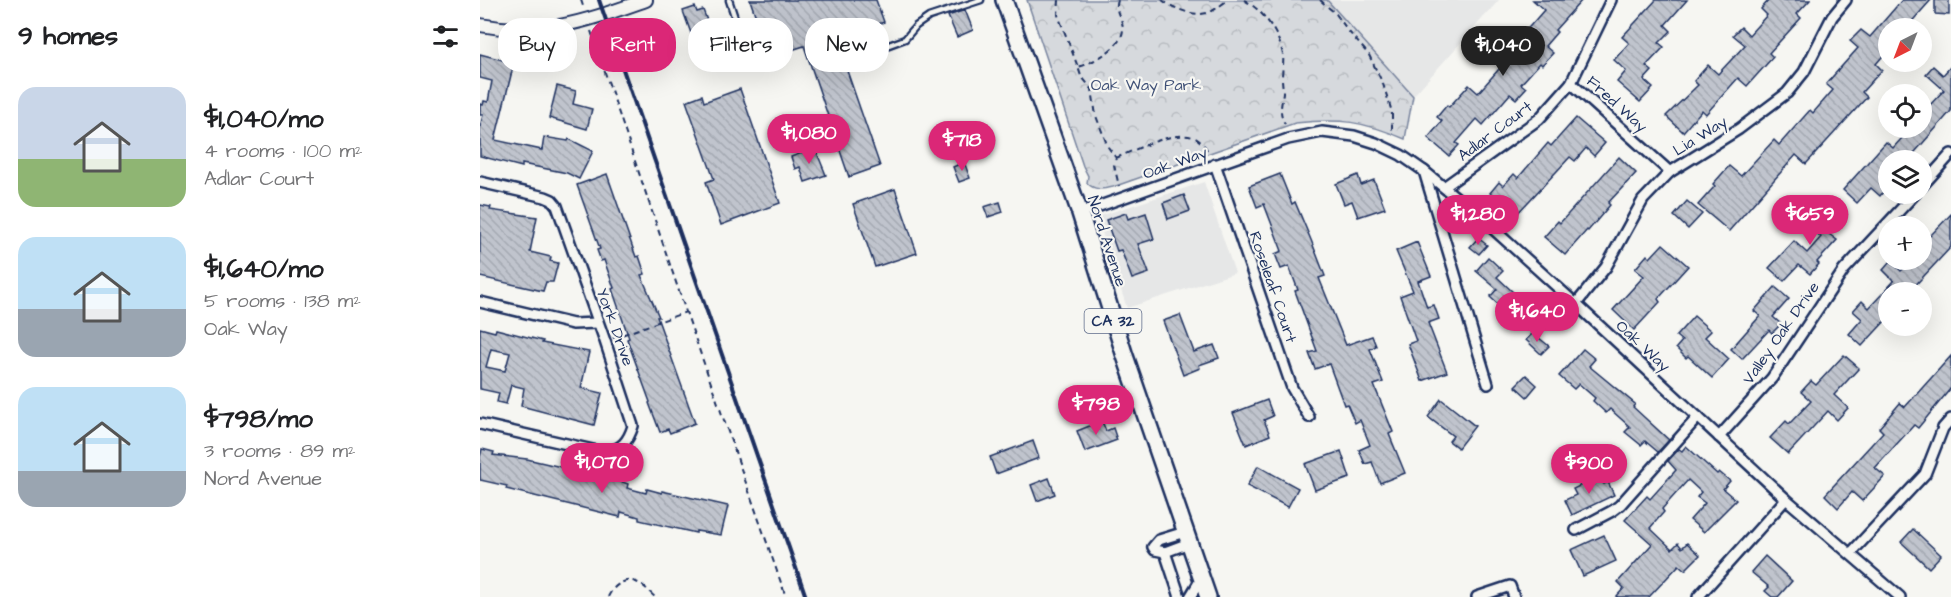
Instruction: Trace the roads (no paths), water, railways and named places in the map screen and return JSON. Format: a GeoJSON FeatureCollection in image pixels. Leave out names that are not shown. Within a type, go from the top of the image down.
{"type":"FeatureCollection","features":[{"type":"Feature","properties":{"kind":"main road","name":"Nord Avenue"},"geometry":{"type":"LineString","coordinates":[[1004,0],[1080,213],[1124,353],[1208,597]]}},
{"type":"Feature","properties":{"kind":"street","name":"Adlar Court"},"geometry":{"type":"LineString","coordinates":[[1444,187],[1539,119],[1571,83],[1611,0]]}},
{"type":"Feature","properties":{"kind":"street","name":"Lia Way"},"geometry":{"type":"LineString","coordinates":[[1576,304],[1606,267],[1643,200],[1670,171],[1739,129],[1787,93],[1804,72],[1832,17],[1846,0]]}},
{"type":"Feature","properties":{"kind":"street"},"geometry":{"type":"LineString","coordinates":[[480,25],[504,30],[550,28],[588,20],[642,1]]}},
{"type":"Feature","properties":{"kind":"street","name":"Fred Way"},"geometry":{"type":"LineString","coordinates":[[1571,83],[1670,171]]}},
{"type":"Feature","properties":{"kind":"street","name":"Oak Way"},"geometry":{"type":"LineString","coordinates":[[1080,213],[1288,138],[1322,132],[1343,134],[1376,142],[1401,155],[1444,187],[1576,304],[1786,499],[1900,597]]}},
{"type":"Feature","properties":{"kind":"street"},"geometry":{"type":"LineString","coordinates":[[1932,175],[1951,154]]}},
{"type":"Feature","properties":{"kind":"street","name":"Roseleaf Court"},"geometry":{"type":"LineString","coordinates":[[1215,164],[1292,388],[1309,417]]}},
{"type":"Feature","properties":{"kind":"street"},"geometry":{"type":"LineString","coordinates":[[1424,171],[1488,384]]}},
{"type":"Feature","properties":{"kind":"street","name":"York Drive"},"geometry":{"type":"LineString","coordinates":[[480,182],[552,200],[557,206],[633,426],[628,440],[619,449],[606,453],[480,424]]}},
{"type":"Feature","properties":{"kind":"street","name":"Valley Oak Drive"},"geometry":{"type":"LineString","coordinates":[[1719,437],[1772,378],[1844,270],[1906,204]]}},
{"type":"Feature","properties":{"kind":"street"},"geometry":{"type":"LineString","coordinates":[[480,302],[573,324],[597,323]]}},
{"type":"Feature","properties":{"kind":"street"},"geometry":{"type":"LineString","coordinates":[[1575,530],[1620,505],[1698,417]]}},
{"type":"Feature","properties":{"kind":"street"},"geometry":{"type":"LineString","coordinates":[[1851,554],[1925,474],[1943,428],[1951,419]]}},
{"type":"Feature","properties":{"kind":"street"},"geometry":{"type":"LineString","coordinates":[[1698,597],[1786,499]]}},
{"type":"Feature","properties":{"kind":"street"},"geometry":{"type":"LineString","coordinates":[[1180,597],[1158,550],[1160,540],[1187,538]]}},
{"type":"Feature","properties":{"kind":"street"},"geometry":{"type":"LineString","coordinates":[[1190,597],[1202,579]]}},
{"type":"Feature","properties":{"kind":"street"},"geometry":{"type":"LineString","coordinates":[[1477,597],[1510,586],[1514,597]]}},
{"type":"Feature","properties":{"kind":"lane"},"geometry":{"type":"LineString","coordinates":[[729,0],[735,18]]}},
{"type":"Feature","properties":{"kind":"lane"},"geometry":{"type":"LineString","coordinates":[[889,45],[905,39],[916,26],[929,17],[981,0]]}},
{"type":"Feature","properties":{"kind":"railway"},"geometry":{"type":"LineString","coordinates":[[599,0],[806,597]]}},
{"type":"Feature","properties":{"kind":"park label","name":"Oak Way Park"},"geometry":{"type":"Point","coordinates":[1146,85]}}]}
